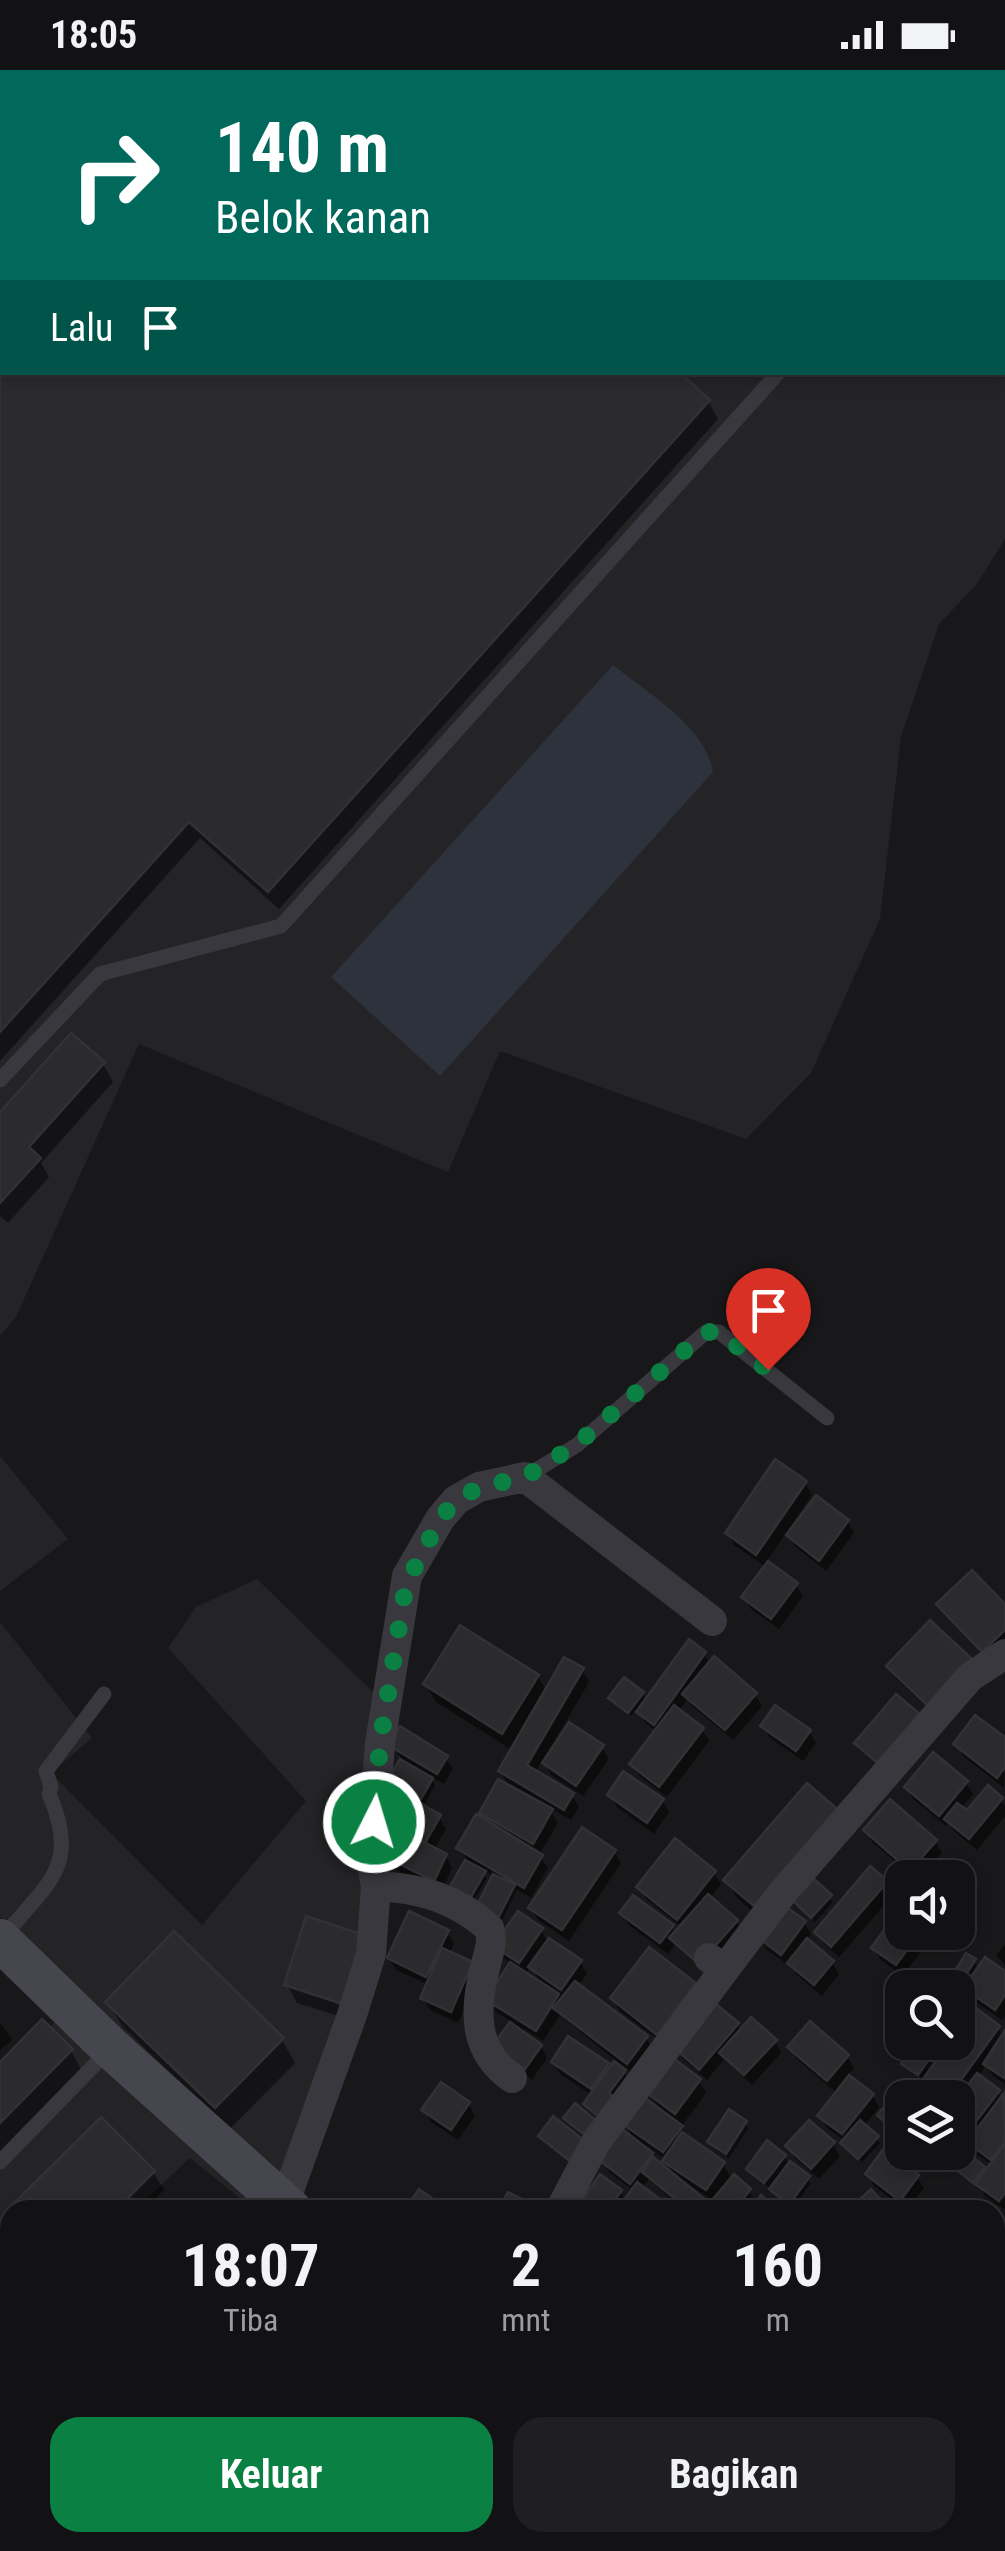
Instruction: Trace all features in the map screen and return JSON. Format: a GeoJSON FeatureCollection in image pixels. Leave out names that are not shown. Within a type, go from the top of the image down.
{"type":"FeatureCollection","features":[{"type":"Feature","properties":{"kind":"street"},"geometry":{"type":"LineString","coordinates":[[289,2200],[371,1954],[376,1886],[370,1862],[380,1743],[408,1576],[440,1519],[456,1500],[480,1487],[525,1477],[712,1621]]}},
{"type":"Feature","properties":{"kind":"street"},"geometry":{"type":"LineString","coordinates":[[565,2200],[596,2142],[717,1964],[970,1677],[1005,1654]]}},
{"type":"Feature","properties":{"kind":"street"},"geometry":{"type":"LineString","coordinates":[[376,1886],[414,1888],[435,1894],[489,1928],[492,1940],[479,1996],[483,2046],[489,2058],[512,2078]]}},
{"type":"Feature","properties":{"kind":"street"},"geometry":{"type":"LineString","coordinates":[[0,1940],[276,2200]]}},
{"type":"Feature","properties":{"kind":"lane"},"geometry":{"type":"LineString","coordinates":[[0,1080],[100,974],[281,926],[776,375]]}},
{"type":"Feature","properties":{"kind":"lane"},"geometry":{"type":"LineString","coordinates":[[525,1477],[577,1444],[706,1332],[719,1332],[827,1418]]}},
{"type":"Feature","properties":{"kind":"lane"},"geometry":{"type":"LineString","coordinates":[[0,1940],[56,1870],[62,1856],[61,1821],[49,1794],[46,1772],[104,1694]]}},
{"type":"Feature","properties":{"kind":"lane"},"geometry":{"type":"LineString","coordinates":[[0,2162],[111,2048]]}},
{"type":"Feature","properties":{"kind":"shaded area"},"geometry":{"type":"Polygon","coordinates":[[[0,375],[1005,375],[1005,539],[977,584],[939,624],[901,737],[880,919],[811,1073],[746,1139],[500,1051],[448,1172],[139,1044],[16,1317],[0,1336],[0,375]]]}},
{"type":"Feature","properties":{"kind":"shaded area"},"geometry":{"type":"Polygon","coordinates":[[[613,665],[687,725],[708,755],[713,772],[440,1076],[331,977],[613,665]]]}},
{"type":"Feature","properties":{"kind":"shaded area"},"geometry":{"type":"Polygon","coordinates":[[[0,1456],[68,1539],[0,1591],[0,1456]]]}},
{"type":"Feature","properties":{"kind":"shaded area"},"geometry":{"type":"Polygon","coordinates":[[[257,1579],[374,1693],[381,1958],[299,2200],[242,2200],[190,2158],[145,2200],[0,2200],[0,2084],[75,1999],[0,1917],[0,1622],[92,1738],[51,1773],[202,1925],[306,1801],[168,1648],[196,1607],[257,1579]]]}},
{"type":"Feature","properties":{"kind":"building"},"geometry":{"type":"Polygon","coordinates":[[[0,375],[682,375],[710,400],[268,892],[189,822],[0,1032],[0,375]]]}},
{"type":"Feature","properties":{"kind":"building"},"geometry":{"type":"Polygon","coordinates":[[[71,1033],[105,1062],[29,1147],[41,1158],[0,1203],[0,1112],[71,1033]]]}},
{"type":"Feature","properties":{"kind":"building"},"geometry":{"type":"Polygon","coordinates":[[[775,1459],[807,1481],[756,1555],[725,1533],[775,1459]]]}},
{"type":"Feature","properties":{"kind":"building"},"geometry":{"type":"Polygon","coordinates":[[[816,1495],[849,1520],[819,1561],[786,1535],[816,1495]]]}},
{"type":"Feature","properties":{"kind":"building"},"geometry":{"type":"Polygon","coordinates":[[[768,1561],[798,1583],[771,1619],[741,1597],[768,1561]]]}},
{"type":"Feature","properties":{"kind":"building"},"geometry":{"type":"Polygon","coordinates":[[[972,1570],[1005,1604],[1005,1630],[982,1652],[936,1604],[972,1570]]]}},
{"type":"Feature","properties":{"kind":"building"},"geometry":{"type":"Polygon","coordinates":[[[930,1620],[973,1660],[929,1707],[886,1666],[930,1620]]]}},
{"type":"Feature","properties":{"kind":"building"},"geometry":{"type":"Polygon","coordinates":[[[460,1625],[539,1675],[502,1734],[423,1684],[460,1625]]]}},
{"type":"Feature","properties":{"kind":"building"},"geometry":{"type":"Polygon","coordinates":[[[689,1639],[706,1652],[654,1725],[636,1712],[689,1639]]]}},
{"type":"Feature","properties":{"kind":"building"},"geometry":{"type":"Polygon","coordinates":[[[714,1656],[757,1693],[725,1730],[682,1694],[714,1656]]]}},
{"type":"Feature","properties":{"kind":"building"},"geometry":{"type":"Polygon","coordinates":[[[564,1657],[584,1668],[527,1765],[574,1793],[564,1810],[498,1771],[564,1657]]]}},
{"type":"Feature","properties":{"kind":"building"},"geometry":{"type":"Polygon","coordinates":[[[624,1677],[644,1692],[628,1713],[608,1698],[624,1677]]]}},
{"type":"Feature","properties":{"kind":"building"},"geometry":{"type":"Polygon","coordinates":[[[896,1694],[921,1715],[880,1765],[854,1743],[896,1694]]]}},
{"type":"Feature","properties":{"kind":"building"},"geometry":{"type":"Polygon","coordinates":[[[674,1705],[704,1728],[659,1787],[629,1764],[674,1705]]]}},
{"type":"Feature","properties":{"kind":"building"},"geometry":{"type":"Polygon","coordinates":[[[775,1705],[811,1730],[796,1751],[760,1726],[775,1705]]]}},
{"type":"Feature","properties":{"kind":"building"},"geometry":{"type":"Polygon","coordinates":[[[975,1715],[1005,1737],[1005,1767],[997,1778],[953,1744],[975,1715]]]}},
{"type":"Feature","properties":{"kind":"building"},"geometry":{"type":"Polygon","coordinates":[[[569,1722],[604,1745],[576,1786],[542,1763],[569,1722]]]}},
{"type":"Feature","properties":{"kind":"building"},"geometry":{"type":"Polygon","coordinates":[[[400,1726],[448,1756],[437,1774],[388,1745],[400,1726]]]}},
{"type":"Feature","properties":{"kind":"building"},"geometry":{"type":"Polygon","coordinates":[[[933,1752],[968,1781],[939,1816],[904,1787],[933,1752]]]}},
{"type":"Feature","properties":{"kind":"building"},"geometry":{"type":"Polygon","coordinates":[[[400,1759],[433,1778],[421,1799],[388,1780],[400,1759]]]}},
{"type":"Feature","properties":{"kind":"building"},"geometry":{"type":"Polygon","coordinates":[[[623,1771],[664,1799],[647,1823],[607,1795],[623,1771]]]}},
{"type":"Feature","properties":{"kind":"building"},"geometry":{"type":"Polygon","coordinates":[[[498,1779],[553,1809],[533,1844],[479,1813],[498,1779]]]}},
{"type":"Feature","properties":{"kind":"building"},"geometry":{"type":"Polygon","coordinates":[[[807,1783],[837,1809],[754,1906],[723,1880],[807,1783]]]}},
{"type":"Feature","properties":{"kind":"building"},"geometry":{"type":"Polygon","coordinates":[[[988,1785],[1003,1798],[969,1839],[944,1819],[957,1803],[967,1810],[988,1785]]]}},
{"type":"Feature","properties":{"kind":"building"},"geometry":{"type":"Polygon","coordinates":[[[404,1794],[441,1815],[425,1843],[388,1822],[404,1794]]]}},
{"type":"Feature","properties":{"kind":"building"},"geometry":{"type":"Polygon","coordinates":[[[890,1799],[937,1840],[920,1860],[897,1860],[863,1830],[890,1799]]]}},
{"type":"Feature","properties":{"kind":"building"},"geometry":{"type":"Polygon","coordinates":[[[476,1814],[543,1855],[524,1888],[456,1848],[476,1814]]]}},
{"type":"Feature","properties":{"kind":"building"},"geometry":{"type":"Polygon","coordinates":[[[582,1827],[616,1850],[562,1930],[528,1908],[582,1827]]]}},
{"type":"Feature","properties":{"kind":"building"},"geometry":{"type":"Polygon","coordinates":[[[399,1829],[447,1854],[434,1881],[385,1857],[399,1829]]]}},
{"type":"Feature","properties":{"kind":"building"},"geometry":{"type":"Polygon","coordinates":[[[675,1838],[716,1871],[677,1920],[636,1887],[675,1838]]]}},
{"type":"Feature","properties":{"kind":"building"},"geometry":{"type":"Polygon","coordinates":[[[465,1860],[486,1871],[468,1902],[448,1890],[465,1860]]]}},
{"type":"Feature","properties":{"kind":"building"},"geometry":{"type":"Polygon","coordinates":[[[870,1866],[885,1878],[885,1884],[831,1947],[814,1932],[870,1866]]]}},
{"type":"Feature","properties":{"kind":"building"},"geometry":{"type":"Polygon","coordinates":[[[493,1874],[515,1885],[496,1922],[474,1911],[493,1874]]]}},
{"type":"Feature","properties":{"kind":"building"},"geometry":{"type":"Polygon","coordinates":[[[814,1879],[832,1895],[811,1918],[793,1901],[814,1879]]]}},
{"type":"Feature","properties":{"kind":"building"},"geometry":{"type":"Polygon","coordinates":[[[708,1894],[738,1920],[699,1964],[669,1938],[708,1894]]]}},
{"type":"Feature","properties":{"kind":"building"},"geometry":{"type":"Polygon","coordinates":[[[633,1895],[674,1925],[660,1943],[619,1913],[633,1895]]]}},
{"type":"Feature","properties":{"kind":"building"},"geometry":{"type":"Polygon","coordinates":[[[781,1903],[806,1921],[781,1955],[757,1937],[781,1903]]]}},
{"type":"Feature","properties":{"kind":"building"},"geometry":{"type":"Polygon","coordinates":[[[409,1911],[449,1930],[426,1977],[387,1958],[409,1911]]]}},
{"type":"Feature","properties":{"kind":"building"},"geometry":{"type":"Polygon","coordinates":[[[518,1911],[543,1928],[519,1963],[493,1946],[518,1911]]]}},
{"type":"Feature","properties":{"kind":"building"},"geometry":{"type":"Polygon","coordinates":[[[306,1916],[364,1935],[342,2004],[284,1985],[306,1916]]]}},
{"type":"Feature","properties":{"kind":"building"},"geometry":{"type":"Polygon","coordinates":[[[885,1929],[885,1950],[907,1950],[896,1965],[871,1948],[885,1929]]]}},
{"type":"Feature","properties":{"kind":"building"},"geometry":{"type":"Polygon","coordinates":[[[174,1931],[284,2038],[215,2108],[105,2002],[174,1931]]]}},
{"type":"Feature","properties":{"kind":"building"},"geometry":{"type":"Polygon","coordinates":[[[549,1938],[582,1960],[561,1990],[528,1967],[549,1938]]]}},
{"type":"Feature","properties":{"kind":"building"},"geometry":{"type":"Polygon","coordinates":[[[807,1938],[834,1961],[814,1985],[787,1963],[807,1938]]]}},
{"type":"Feature","properties":{"kind":"building"},"geometry":{"type":"Polygon","coordinates":[[[649,1947],[696,1983],[657,2035],[610,1998],[649,1947]]]}},
{"type":"Feature","properties":{"kind":"building"},"geometry":{"type":"Polygon","coordinates":[[[442,1948],[473,1962],[451,2012],[420,1998],[442,1948]]]}},
{"type":"Feature","properties":{"kind":"building"},"geometry":{"type":"Polygon","coordinates":[[[966,1953],[976,1959],[969,1970],[956,1970],[966,1953]]]}},
{"type":"Feature","properties":{"kind":"building"},"geometry":{"type":"Polygon","coordinates":[[[985,1957],[1005,1971],[1005,1995],[995,2010],[975,1996],[975,1971],[985,1957]]]}},
{"type":"Feature","properties":{"kind":"building"},"geometry":{"type":"Polygon","coordinates":[[[510,1962],[559,1994],[536,2031],[486,2000],[510,1962]]]}},
{"type":"Feature","properties":{"kind":"building"},"geometry":{"type":"Polygon","coordinates":[[[575,1981],[648,2036],[627,2064],[553,2008],[575,1981]]]}},
{"type":"Feature","properties":{"kind":"building"},"geometry":{"type":"Polygon","coordinates":[[[711,2000],[739,2023],[699,2070],[672,2046],[711,2000]]]}},
{"type":"Feature","properties":{"kind":"building"},"geometry":{"type":"Polygon","coordinates":[[[975,2009],[1000,2026],[961,2080],[922,2080],[937,2060],[975,2060],[975,2009]]]}},
{"type":"Feature","properties":{"kind":"building"},"geometry":{"type":"Polygon","coordinates":[[[751,2017],[777,2040],[744,2075],[719,2053],[751,2017]]]}},
{"type":"Feature","properties":{"kind":"building"},"geometry":{"type":"Polygon","coordinates":[[[42,2019],[73,2049],[0,2123],[0,2062],[42,2019]]]}},
{"type":"Feature","properties":{"kind":"building"},"geometry":{"type":"Polygon","coordinates":[[[810,2021],[849,2055],[827,2081],[787,2047],[810,2021]]]}},
{"type":"Feature","properties":{"kind":"building"},"geometry":{"type":"Polygon","coordinates":[[[510,2022],[542,2045],[525,2069],[492,2046],[510,2022]]]}},
{"type":"Feature","properties":{"kind":"building"},"geometry":{"type":"Polygon","coordinates":[[[1005,2030],[1005,2076],[1004,2078],[983,2064],[1005,2030]]]}},
{"type":"Feature","properties":{"kind":"building"},"geometry":{"type":"Polygon","coordinates":[[[568,2036],[609,2063],[591,2089],[551,2062],[568,2036]]]}},
{"type":"Feature","properties":{"kind":"building"},"geometry":{"type":"Polygon","coordinates":[[[673,2058],[701,2079],[675,2114],[647,2093],[673,2058]]]}},
{"type":"Feature","properties":{"kind":"building"},"geometry":{"type":"Polygon","coordinates":[[[904,2060],[928,2060],[918,2075],[901,2064],[904,2060]]]}},
{"type":"Feature","properties":{"kind":"building"},"geometry":{"type":"Polygon","coordinates":[[[614,2061],[626,2070],[609,2093],[618,2100],[603,2120],[583,2104],[614,2061]]]}},
{"type":"Feature","properties":{"kind":"building"},"geometry":{"type":"Polygon","coordinates":[[[977,2073],[1000,2090],[975,2123],[975,2080],[972,2080],[977,2073]]]}},
{"type":"Feature","properties":{"kind":"building"},"geometry":{"type":"Polygon","coordinates":[[[849,2075],[874,2094],[842,2134],[817,2116],[849,2075]]]}},
{"type":"Feature","properties":{"kind":"building"},"geometry":{"type":"Polygon","coordinates":[[[441,2082],[470,2102],[451,2130],[421,2110],[441,2082]]]}},
{"type":"Feature","properties":{"kind":"building"},"geometry":{"type":"Polygon","coordinates":[[[1004,2093],[1005,2141],[991,2160],[975,2148],[975,2131],[1004,2093]]]}},
{"type":"Feature","properties":{"kind":"building"},"geometry":{"type":"Polygon","coordinates":[[[641,2095],[683,2126],[663,2152],[621,2123],[641,2095]]]}},
{"type":"Feature","properties":{"kind":"building"},"geometry":{"type":"Polygon","coordinates":[[[575,2103],[600,2124],[589,2138],[563,2118],[575,2103]]]}},
{"type":"Feature","properties":{"kind":"building"},"geometry":{"type":"Polygon","coordinates":[[[885,2105],[885,2122],[877,2115],[885,2105]]]}},
{"type":"Feature","properties":{"kind":"building"},"geometry":{"type":"Polygon","coordinates":[[[729,2109],[747,2121],[726,2154],[707,2142],[729,2109]]]}},
{"type":"Feature","properties":{"kind":"building"},"geometry":{"type":"Polygon","coordinates":[[[553,2116],[586,2142],[571,2162],[538,2136],[553,2116]]]}},
{"type":"Feature","properties":{"kind":"building"},"geometry":{"type":"Polygon","coordinates":[[[101,2117],[155,2171],[126,2200],[17,2200],[101,2117]]]}},
{"type":"Feature","properties":{"kind":"building"},"geometry":{"type":"Polygon","coordinates":[[[809,2120],[835,2142],[811,2169],[785,2146],[809,2120]]]}},
{"type":"Feature","properties":{"kind":"building"},"geometry":{"type":"Polygon","coordinates":[[[860,2120],[879,2136],[858,2159],[840,2143],[860,2120]]]}},
{"type":"Feature","properties":{"kind":"building"},"geometry":{"type":"Polygon","coordinates":[[[622,2129],[653,2153],[630,2184],[599,2160],[622,2129]]]}},
{"type":"Feature","properties":{"kind":"building"},"geometry":{"type":"Polygon","coordinates":[[[682,2132],[725,2162],[706,2190],[662,2161],[682,2132]]]}},
{"type":"Feature","properties":{"kind":"building"},"geometry":{"type":"Polygon","coordinates":[[[767,2140],[786,2155],[764,2183],[746,2169],[767,2140]]]}},
{"type":"Feature","properties":{"kind":"building"},"geometry":{"type":"Polygon","coordinates":[[[1005,2144],[1005,2193],[1000,2200],[975,2184],[1005,2144]]]}},
{"type":"Feature","properties":{"kind":"building"},"geometry":{"type":"Polygon","coordinates":[[[884,2148],[885,2170],[913,2170],[919,2175],[899,2200],[865,2174],[884,2148]]]}},
{"type":"Feature","properties":{"kind":"building"},"geometry":{"type":"Polygon","coordinates":[[[653,2157],[703,2198],[672,2200],[642,2172],[653,2157]]]}},
{"type":"Feature","properties":{"kind":"building"},"geometry":{"type":"Polygon","coordinates":[[[975,2159],[985,2167],[973,2183],[957,2170],[975,2170],[975,2159]]]}},
{"type":"Feature","properties":{"kind":"building"},"geometry":{"type":"Polygon","coordinates":[[[790,2161],[810,2176],[793,2200],[783,2200],[769,2189],[790,2161]]]}},
{"type":"Feature","properties":{"kind":"building"},"geometry":{"type":"Polygon","coordinates":[[[600,2174],[622,2190],[615,2200],[582,2200],[600,2174]]]}},
{"type":"Feature","properties":{"kind":"building"},"geometry":{"type":"Polygon","coordinates":[[[734,2174],[751,2189],[742,2200],[713,2199],[734,2174]]]}},
{"type":"Feature","properties":{"kind":"building"},"geometry":{"type":"Polygon","coordinates":[[[637,2182],[660,2199],[659,2200],[624,2200],[637,2182]]]}},
{"type":"Feature","properties":{"kind":"building"},"geometry":{"type":"Polygon","coordinates":[[[419,2189],[434,2200],[412,2200],[419,2189]]]}},
{"type":"Feature","properties":{"kind":"building"},"geometry":{"type":"Polygon","coordinates":[[[871,2189],[881,2200],[859,2200],[871,2189]]]}},
{"type":"Feature","properties":{"kind":"building"},"geometry":{"type":"Polygon","coordinates":[[[508,2192],[520,2198],[519,2200],[504,2200],[508,2192]]]}},
{"type":"Feature","properties":{"kind":"route"},"geometry":{"type":"LineString","coordinates":[[374,1822],[380,1743],[408,1576],[440,1519],[456,1500],[480,1487],[525,1477],[577,1444],[706,1332],[719,1332],[768,1370]]}}]}
